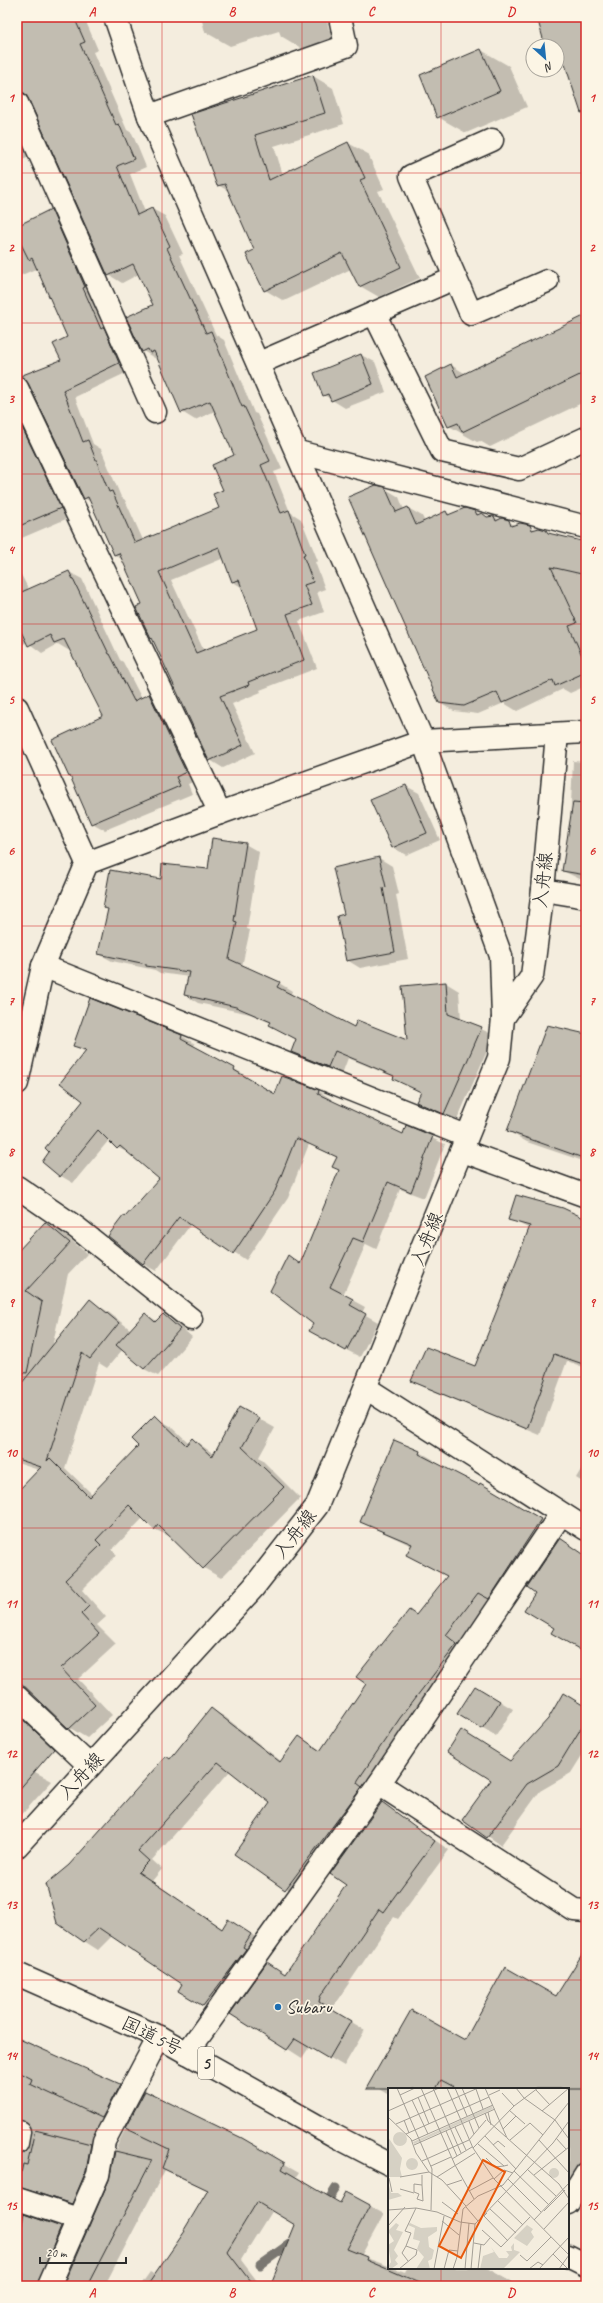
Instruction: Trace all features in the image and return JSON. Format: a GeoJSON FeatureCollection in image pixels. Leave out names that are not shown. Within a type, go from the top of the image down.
{"type":"FeatureCollection","features":[{"type":"Feature","properties":{"kind":"main road","name":"入舟線"},"geometry":{"type":"LineString","coordinates":[[17,1846],[253,1588],[317,1506],[499,1058],[503,1018],[500,956],[423,741],[259,363],[149,116],[115,17]]}},
{"type":"Feature","properties":{"kind":"main road"},"geometry":{"type":"LineString","coordinates":[[149,116],[346,46],[340,17]]}},
{"type":"Feature","properties":{"kind":"main road"},"geometry":{"type":"LineString","coordinates":[[17,103],[155,412]]}},
{"type":"Feature","properties":{"kind":"main road"},"geometry":{"type":"LineString","coordinates":[[492,140],[410,176],[471,314],[547,281]]}},
{"type":"Feature","properties":{"kind":"main road"},"geometry":{"type":"LineString","coordinates":[[259,363],[455,278]]}},
{"type":"Feature","properties":{"kind":"main road"},"geometry":{"type":"LineString","coordinates":[[374,313],[442,451],[519,469],[586,438]]}},
{"type":"Feature","properties":{"kind":"main road"},"geometry":{"type":"LineString","coordinates":[[17,388],[220,813]]}},
{"type":"Feature","properties":{"kind":"main road"},"geometry":{"type":"LineString","coordinates":[[298,452],[586,527]]}},
{"type":"Feature","properties":{"kind":"main road"},"geometry":{"type":"LineString","coordinates":[[17,708],[87,863]]}},
{"type":"Feature","properties":{"kind":"main road"},"geometry":{"type":"LineString","coordinates":[[17,1083],[43,966],[87,863],[220,813],[423,741],[586,732]]}},
{"type":"Feature","properties":{"kind":"main road","name":"入舟線"},"geometry":{"type":"LineString","coordinates":[[503,1018],[532,976],[543,890],[557,734]]}},
{"type":"Feature","properties":{"kind":"main road"},"geometry":{"type":"LineString","coordinates":[[543,890],[586,897]]}},
{"type":"Feature","properties":{"kind":"main road"},"geometry":{"type":"LineString","coordinates":[[43,966],[586,1196]]}},
{"type":"Feature","properties":{"kind":"main road"},"geometry":{"type":"LineString","coordinates":[[17,1187],[77,1228],[190,1319]]}},
{"type":"Feature","properties":{"kind":"main road"},"geometry":{"type":"LineString","coordinates":[[366,1388],[560,1514],[586,1529]]}},
{"type":"Feature","properties":{"kind":"main road"},"geometry":{"type":"LineString","coordinates":[[187,2053],[380,1784],[560,1514]]}},
{"type":"Feature","properties":{"kind":"main road"},"geometry":{"type":"LineString","coordinates":[[17,1697],[90,1766]]}},
{"type":"Feature","properties":{"kind":"main road"},"geometry":{"type":"LineString","coordinates":[[380,1784],[574,1910],[586,1911]]}},
{"type":"Feature","properties":{"kind":"main road","name":"国道5号"},"geometry":{"type":"LineString","coordinates":[[17,1974],[159,2037],[388,2163]]}},
{"type":"Feature","properties":{"kind":"main road"},"geometry":{"type":"LineString","coordinates":[[49,2286],[98,2175],[104,2141],[159,2037]]}},
{"type":"Feature","properties":{"kind":"main road"},"geometry":{"type":"LineString","coordinates":[[569,2201],[586,2174]]}},
{"type":"Feature","properties":{"kind":"main road"},"geometry":{"type":"LineString","coordinates":[[17,2199],[78,2219]]}},
{"type":"Feature","properties":{"kind":"main road"},"geometry":{"type":"LineString","coordinates":[[569,2256],[586,2265]]}},
{"type":"Feature","properties":{"kind":"building"},"geometry":{"type":"Polygon","coordinates":[[[17,17],[74,17],[85,42],[80,44],[116,125],[119,124],[134,159],[117,166],[137,215],[152,208],[170,246],[167,248],[206,333],[211,331],[242,407],[244,406],[270,461],[261,465],[281,513],[289,510],[305,554],[303,555],[313,582],[304,585],[312,605],[287,614],[304,660],[248,682],[249,685],[220,696],[243,745],[209,761],[136,607],[142,604],[119,553],[114,555],[88,497],[84,499],[28,383],[20,376],[61,360],[53,344],[67,337],[32,258],[29,260],[17,236],[17,226],[51,209],[85,287],[83,288],[101,329],[104,327],[119,363],[63,390],[83,442],[88,440],[109,492],[112,491],[135,543],[219,508],[213,494],[223,490],[212,465],[234,455],[210,401],[181,413],[154,351],[150,353],[148,349],[142,352],[126,317],[153,305],[133,264],[108,276],[28,98],[24,93],[17,91],[17,17]],[[219,547],[159,572],[196,653],[257,629],[239,580],[232,582],[219,547]]]}},
{"type":"Feature","properties":{"kind":"building"},"geometry":{"type":"Polygon","coordinates":[[[537,17],[586,17],[586,112],[581,113],[565,64],[565,38],[543,38],[537,17]]]}},
{"type":"Feature","properties":{"kind":"building"},"geometry":{"type":"Polygon","coordinates":[[[481,49],[500,91],[437,118],[420,75],[481,49]]]}},
{"type":"Feature","properties":{"kind":"building"},"geometry":{"type":"Polygon","coordinates":[[[313,75],[325,113],[255,135],[269,180],[348,142],[365,178],[360,180],[401,267],[359,287],[342,253],[264,291],[246,254],[254,250],[225,184],[217,186],[191,114],[313,75]]]}},
{"type":"Feature","properties":{"kind":"building"},"geometry":{"type":"Polygon","coordinates":[[[17,134],[23,147],[17,150],[17,134]]]}},
{"type":"Feature","properties":{"kind":"building"},"geometry":{"type":"Polygon","coordinates":[[[586,315],[586,372],[462,432],[458,423],[448,427],[425,377],[451,364],[457,377],[586,315]]]}},
{"type":"Feature","properties":{"kind":"building"},"geometry":{"type":"Polygon","coordinates":[[[361,354],[373,384],[331,401],[328,394],[323,396],[314,373],[361,354]]]}},
{"type":"Feature","properties":{"kind":"building"},"geometry":{"type":"Polygon","coordinates":[[[17,417],[61,508],[17,527],[17,417]]]}},
{"type":"Feature","properties":{"kind":"building"},"geometry":{"type":"Polygon","coordinates":[[[376,485],[385,487],[396,512],[408,507],[416,525],[446,511],[448,515],[465,508],[475,511],[477,515],[482,513],[487,517],[494,516],[496,521],[502,518],[509,520],[511,526],[520,523],[530,525],[532,530],[539,528],[546,530],[548,533],[586,542],[586,575],[551,567],[577,623],[569,626],[586,665],[586,672],[555,686],[553,680],[502,703],[497,692],[464,706],[439,703],[348,497],[376,485]]]}},
{"type":"Feature","properties":{"kind":"building"},"geometry":{"type":"Polygon","coordinates":[[[69,571],[109,654],[134,701],[149,694],[186,772],[176,777],[180,786],[91,824],[52,740],[103,716],[64,639],[54,643],[50,635],[28,646],[17,623],[17,594],[69,571]]]}},
{"type":"Feature","properties":{"kind":"building"},"geometry":{"type":"Polygon","coordinates":[[[406,785],[427,833],[392,848],[370,800],[406,785]]]}},
{"type":"Feature","properties":{"kind":"building"},"geometry":{"type":"Polygon","coordinates":[[[573,802],[586,803],[586,875],[562,871],[573,802]]]}},
{"type":"Feature","properties":{"kind":"building"},"geometry":{"type":"Polygon","coordinates":[[[212,838],[246,843],[234,921],[237,922],[229,959],[280,982],[277,987],[354,1027],[357,1020],[407,1040],[402,986],[446,982],[448,1014],[482,1027],[444,1114],[416,1102],[421,1092],[393,1079],[394,1076],[335,1051],[328,1067],[291,1052],[296,1039],[269,1025],[271,1022],[236,1007],[184,995],[189,972],[146,966],[146,964],[98,954],[108,909],[103,908],[110,870],[161,879],[162,864],[208,869],[212,838]]]}},
{"type":"Feature","properties":{"kind":"building"},"geometry":{"type":"Polygon","coordinates":[[[379,857],[386,887],[383,888],[395,952],[346,961],[337,916],[344,914],[333,868],[379,857]]]}},
{"type":"Feature","properties":{"kind":"building"},"geometry":{"type":"Polygon","coordinates":[[[90,998],[182,1035],[181,1039],[235,1068],[234,1070],[275,1094],[282,1076],[319,1090],[318,1094],[403,1134],[406,1125],[433,1136],[411,1192],[388,1182],[363,1242],[353,1238],[330,1287],[353,1299],[350,1305],[366,1314],[346,1351],[309,1331],[313,1324],[270,1291],[288,1255],[300,1264],[339,1170],[332,1167],[337,1157],[296,1138],[275,1191],[233,1254],[179,1217],[143,1264],[108,1236],[124,1215],[125,1217],[159,1179],[120,1146],[117,1149],[98,1130],[60,1177],[42,1162],[49,1152],[45,1148],[83,1101],[60,1083],[86,1050],[73,1046],[90,998]]]}},
{"type":"Feature","properties":{"kind":"building"},"geometry":{"type":"Polygon","coordinates":[[[547,1025],[586,1034],[586,1159],[507,1131],[547,1025]]]}},
{"type":"Feature","properties":{"kind":"building"},"geometry":{"type":"Polygon","coordinates":[[[516,1195],[563,1208],[586,1219],[586,1365],[554,1354],[527,1429],[411,1381],[426,1347],[475,1366],[530,1226],[508,1220],[516,1195]]]}},
{"type":"Feature","properties":{"kind":"building"},"geometry":{"type":"Polygon","coordinates":[[[45,1222],[70,1243],[26,1291],[42,1302],[27,1373],[17,1372],[17,1252],[45,1222]]]}},
{"type":"Feature","properties":{"kind":"building"},"geometry":{"type":"Polygon","coordinates":[[[90,1299],[119,1323],[90,1359],[82,1353],[47,1461],[50,1458],[89,1497],[138,1446],[131,1439],[155,1415],[186,1445],[192,1438],[212,1457],[239,1407],[259,1418],[242,1447],[284,1487],[203,1569],[158,1525],[154,1530],[129,1505],[96,1540],[101,1545],[65,1580],[89,1606],[81,1614],[99,1634],[61,1668],[95,1705],[69,1729],[17,1679],[17,1492],[41,1467],[17,1459],[17,1389],[90,1299]]]}},
{"type":"Feature","properties":{"kind":"building"},"geometry":{"type":"Polygon","coordinates":[[[145,1313],[155,1322],[163,1314],[180,1329],[144,1369],[116,1345],[145,1313]]]}},
{"type":"Feature","properties":{"kind":"building"},"geometry":{"type":"Polygon","coordinates":[[[394,1440],[420,1451],[419,1454],[479,1485],[480,1483],[541,1519],[489,1599],[478,1593],[446,1635],[457,1644],[400,1718],[358,1780],[357,1783],[362,1787],[285,1890],[234,1854],[270,1803],[218,1762],[138,1851],[149,1861],[138,1872],[222,1929],[228,1919],[251,1934],[243,1947],[246,1949],[203,2006],[178,1991],[182,1984],[99,1928],[84,1942],[57,1923],[46,1884],[69,1865],[166,1756],[170,1759],[211,1708],[280,1762],[299,1736],[320,1751],[366,1684],[356,1677],[409,1610],[416,1615],[447,1576],[406,1555],[412,1544],[360,1522],[394,1440]]]}},
{"type":"Feature","properties":{"kind":"building"},"geometry":{"type":"Polygon","coordinates":[[[560,1538],[586,1556],[586,1653],[551,1633],[554,1628],[524,1610],[535,1593],[527,1587],[560,1538]]]}},
{"type":"Feature","properties":{"kind":"building"},"geometry":{"type":"Polygon","coordinates":[[[475,1686],[500,1701],[482,1729],[457,1714],[475,1686]]]}},
{"type":"Feature","properties":{"kind":"building"},"geometry":{"type":"Polygon","coordinates":[[[563,1693],[586,1707],[586,1720],[558,1766],[527,1784],[487,1838],[462,1820],[491,1780],[447,1752],[461,1730],[510,1761],[548,1719],[563,1693]]]}},
{"type":"Feature","properties":{"kind":"building"},"geometry":{"type":"Polygon","coordinates":[[[17,1714],[54,1749],[17,1792],[17,1714]]]}},
{"type":"Feature","properties":{"kind":"building"},"geometry":{"type":"Polygon","coordinates":[[[382,1802],[435,1841],[383,1912],[379,1909],[320,1997],[319,2002],[351,2021],[329,2059],[295,2039],[287,2050],[230,2014],[267,1962],[285,1974],[346,1885],[330,1874],[382,1802]]]}},
{"type":"Feature","properties":{"kind":"building"},"geometry":{"type":"Polygon","coordinates":[[[586,1948],[586,2089],[456,2088],[441,2080],[437,2088],[366,2089],[411,2010],[465,2040],[505,1967],[556,1996],[586,1948]]]}},
{"type":"Feature","properties":{"kind":"building"},"geometry":{"type":"Polygon","coordinates":[[[17,2038],[120,2084],[102,2118],[30,2084],[32,2079],[17,2071],[17,2038]]]}},
{"type":"Feature","properties":{"kind":"building"},"geometry":{"type":"Polygon","coordinates":[[[145,2091],[242,2138],[285,2163],[282,2169],[340,2203],[346,2192],[370,2205],[347,2249],[367,2257],[366,2260],[427,2286],[270,2286],[295,2225],[257,2202],[227,2251],[254,2286],[147,2286],[185,2231],[184,2230],[208,2190],[162,2168],[169,2149],[125,2128],[145,2091]]]}},
{"type":"Feature","properties":{"kind":"building"},"geometry":{"type":"Polygon","coordinates":[[[35,2130],[91,2144],[86,2171],[72,2204],[18,2187],[23,2164],[27,2165],[35,2130]]]}},
{"type":"Feature","properties":{"kind":"building"},"geometry":{"type":"Polygon","coordinates":[[[115,2151],[152,2160],[87,2286],[63,2286],[109,2180],[115,2151]]]}},
{"type":"Feature","properties":{"kind":"building"},"geometry":{"type":"Polygon","coordinates":[[[24,2214],[61,2227],[37,2286],[17,2286],[17,2249],[24,2214]]]}},
{"type":"Feature","properties":{"kind":"waterway"},"geometry":{"type":"LineString","coordinates":[[324,2207],[336,2188]]}},
{"type":"Feature","properties":{"kind":"waterway"},"geometry":{"type":"LineString","coordinates":[[260,2265],[295,2240]]}},
{"type":"Feature","properties":{"kind":"place","name":"Subaru"},"geometry":{"type":"Point","coordinates":[278,2007]}}]}
